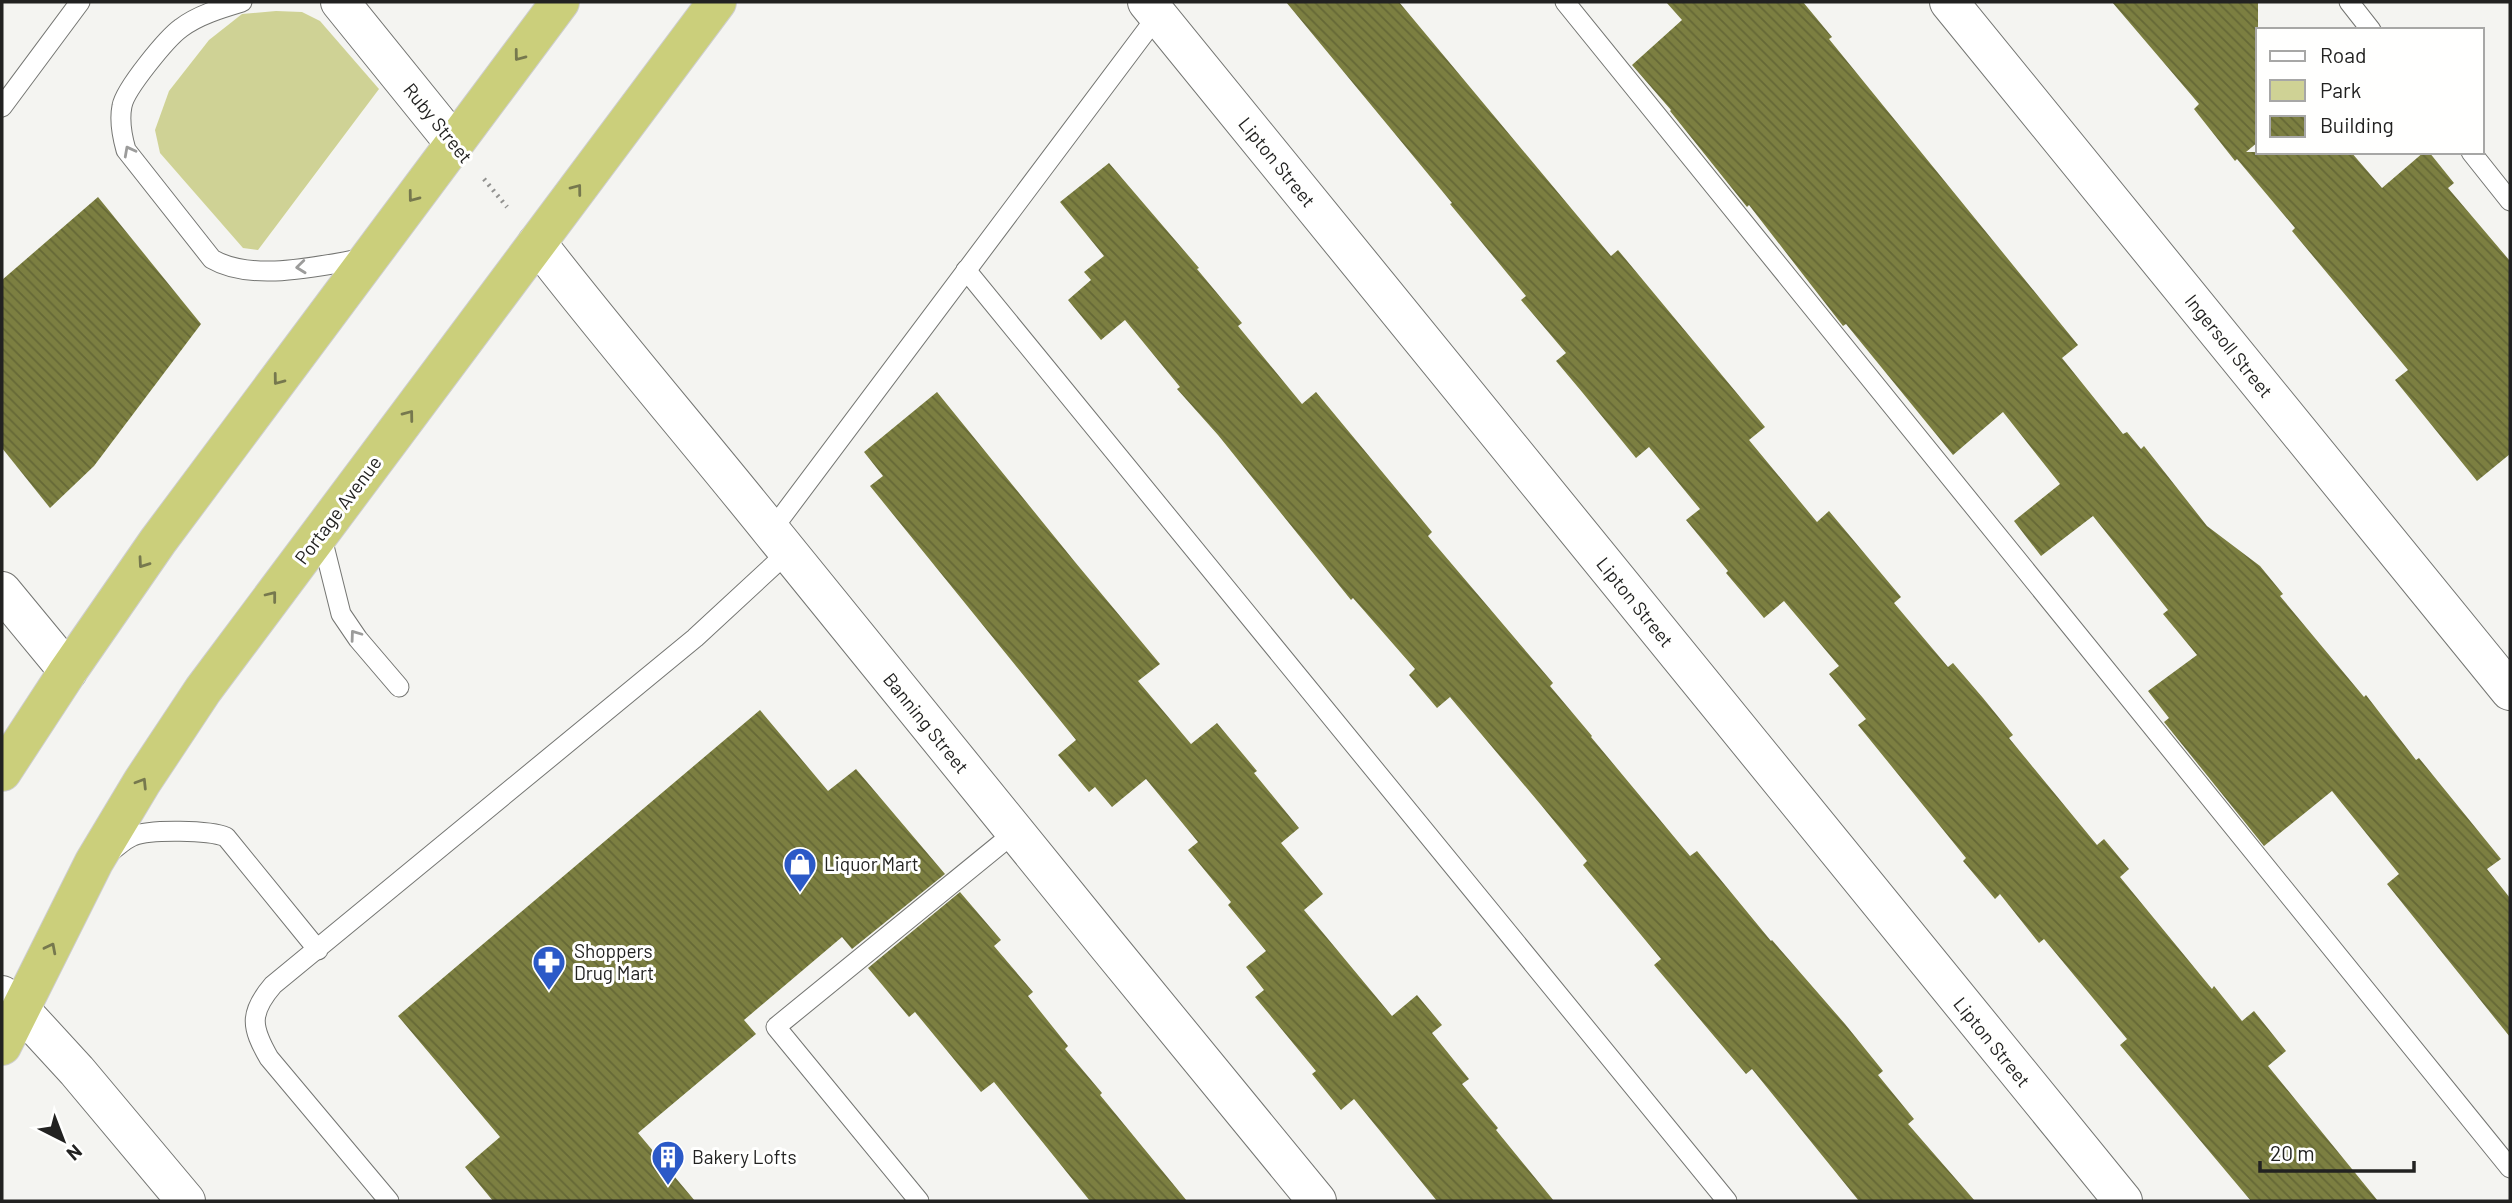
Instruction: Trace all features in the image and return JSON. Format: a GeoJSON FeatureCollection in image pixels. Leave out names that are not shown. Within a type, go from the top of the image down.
{"type":"FeatureCollection","features":[{"type":"Feature","properties":{"kind":"highway"},"geometry":{"type":"LineString","coordinates":[[2,772],[158,541],[560,2]]}},
{"type":"Feature","properties":{"kind":"highway","name":"Portage Avenue"},"geometry":{"type":"LineString","coordinates":[[2,1046],[11,1002],[142,782],[203,690],[717,2]]}},
{"type":"Feature","properties":{"kind":"street","name":"Ruby Street"},"geometry":{"type":"LineString","coordinates":[[340,2],[454,143]]}},
{"type":"Feature","properties":{"kind":"street","name":"Ingersoll Street"},"geometry":{"type":"LineString","coordinates":[[1949,2],[2510,691]]}},
{"type":"Feature","properties":{"kind":"street","name":"Lipton Street"},"geometry":{"type":"LineString","coordinates":[[1158,6],[2123,1201]]}},
{"type":"Feature","properties":{"kind":"street","name":"Banning Street"},"geometry":{"type":"LineString","coordinates":[[537,243],[1014,833],[1317,1201]]}},
{"type":"Feature","properties":{"kind":"street"},"geometry":{"type":"LineString","coordinates":[[2,590],[68,671]]}},
{"type":"Feature","properties":{"kind":"street"},"geometry":{"type":"LineString","coordinates":[[11,1002],[77,1071],[186,1201]]}},
{"type":"Feature","properties":{"kind":"lane"},"geometry":{"type":"LineString","coordinates":[[3,100],[80,2]]}},
{"type":"Feature","properties":{"kind":"lane"},"geometry":{"type":"LineString","coordinates":[[242,2],[219,9],[181,28],[147,64],[122,104],[121,134],[126,150],[212,259],[225,267],[265,271],[368,257]]}},
{"type":"Feature","properties":{"kind":"lane"},"geometry":{"type":"LineString","coordinates":[[1565,2],[2510,1168]]}},
{"type":"Feature","properties":{"kind":"lane"},"geometry":{"type":"LineString","coordinates":[[2348,2],[2369,28]]}},
{"type":"Feature","properties":{"kind":"lane"},"geometry":{"type":"LineString","coordinates":[[388,1201],[270,1058],[260,1042],[254,1020],[259,1001],[273,985],[695,638],[780,542],[966,270],[1158,6]]}},
{"type":"Feature","properties":{"kind":"lane"},"geometry":{"type":"LineString","coordinates":[[2473,154],[2510,201]]}},
{"type":"Feature","properties":{"kind":"lane"},"geometry":{"type":"LineString","coordinates":[[966,270],[1727,1201]]}},
{"type":"Feature","properties":{"kind":"lane"},"geometry":{"type":"LineString","coordinates":[[321,534],[341,614],[358,639],[399,687]]}},
{"type":"Feature","properties":{"kind":"lane"},"geometry":{"type":"LineString","coordinates":[[94,862],[134,835],[216,832],[226,836],[318,950]]}},
{"type":"Feature","properties":{"kind":"lane"},"geometry":{"type":"LineString","coordinates":[[919,1201],[776,1027],[1014,833]]}},
{"type":"Feature","properties":{"kind":"path","name":"Ruby Street"},"geometry":{"type":"LineString","coordinates":[[454,143],[537,243]]}},
{"type":"Feature","properties":{"kind":"green space"},"geometry":{"type":"Polygon","coordinates":[[[302,12],[320,21],[379,89],[258,250],[243,248],[160,153],[155,130],[169,91],[209,40],[242,14],[302,12]]]}},
{"type":"Feature","properties":{"kind":"building"},"geometry":{"type":"Polygon","coordinates":[[[1286,2],[1399,2],[1611,256],[1618,250],[1765,427],[1749,440],[1817,522],[1829,511],[1901,597],[1894,603],[1948,667],[1953,663],[1983,698],[2013,735],[2009,738],[2097,845],[2104,839],[2129,869],[2120,877],[2212,989],[2214,986],[2242,1021],[2254,1011],[2286,1051],[2268,1066],[2378,1201],[2251,1201],[2120,1045],[2127,1039],[2044,939],[2039,943],[2000,894],[1995,899],[1963,861],[1966,858],[1858,725],[1866,719],[1829,674],[1839,666],[1784,601],[1764,618],[1726,573],[1728,571],[1686,520],[1700,509],[1649,447],[1636,458],[1556,361],[1566,353],[1521,300],[1526,296],[1286,2]]]}},
{"type":"Feature","properties":{"kind":"building"},"geometry":{"type":"Polygon","coordinates":[[[1666,2],[1803,2],[1832,37],[1829,39],[2078,345],[2062,358],[2123,434],[2127,432],[2141,449],[2144,446],[2207,526],[2260,566],[2283,594],[2280,596],[2364,697],[2366,695],[2416,760],[2419,758],[2501,859],[2487,869],[2510,898],[2510,1037],[2387,884],[2399,874],[2332,791],[2264,846],[2164,722],[2169,718],[2148,691],[2197,655],[2163,614],[2168,610],[2093,516],[2041,556],[2014,521],[2060,484],[2003,412],[1953,455],[1846,324],[1843,326],[1749,205],[1747,207],[1632,65],[1682,20],[1666,2]]]}},
{"type":"Feature","properties":{"kind":"building"},"geometry":{"type":"Polygon","coordinates":[[[2112,2],[2258,2],[2256,144],[2246,152],[2353,154],[2382,188],[2422,154],[2431,154],[2454,183],[2448,188],[2510,261],[2510,454],[2477,481],[2395,380],[2408,370],[2292,231],[2295,228],[2237,159],[2235,161],[2194,109],[2199,104],[2112,2]]]}},
{"type":"Feature","properties":{"kind":"building"},"geometry":{"type":"Polygon","coordinates":[[[1109,163],[1199,268],[1197,269],[1242,323],[1238,326],[1302,404],[1316,392],[1432,532],[1428,536],[1553,683],[1550,686],[1690,856],[1697,851],[1771,941],[1845,1024],[1883,1071],[1878,1075],[1914,1119],[1908,1124],[1975,1201],[1859,1201],[1752,1069],[1746,1074],[1654,965],[1661,959],[1583,865],[1587,861],[1541,805],[1450,697],[1437,708],[1409,675],[1415,669],[1353,598],[1351,600],[1218,435],[1177,389],[1180,387],[1125,320],[1101,340],[1068,300],[1091,280],[1084,272],[1104,256],[1060,202],[1109,163]]]}},
{"type":"Feature","properties":{"kind":"building"},"geometry":{"type":"Polygon","coordinates":[[[98,197],[201,324],[94,466],[50,508],[2,448],[2,280],[98,197]]]}},
{"type":"Feature","properties":{"kind":"building"},"geometry":{"type":"Polygon","coordinates":[[[937,392],[1160,664],[1138,681],[1191,744],[1217,723],[1257,771],[1254,773],[1299,828],[1281,843],[1323,894],[1304,910],[1392,1016],[1417,995],[1442,1025],[1432,1033],[1469,1079],[1462,1084],[1554,1201],[1437,1201],[1354,1099],[1341,1110],[1312,1074],[1316,1071],[1255,997],[1264,990],[1246,967],[1266,951],[1228,905],[1231,902],[1188,850],[1198,842],[1146,779],[1112,807],[1095,787],[1089,792],[1058,755],[1076,740],[870,486],[883,476],[864,452],[937,392]]]}},
{"type":"Feature","properties":{"kind":"building"},"geometry":{"type":"Polygon","coordinates":[[[760,710],[828,791],[856,769],[945,874],[852,949],[842,937],[744,1020],[756,1034],[638,1133],[695,1201],[493,1201],[465,1167],[500,1137],[398,1016],[760,710]]]}},
{"type":"Feature","properties":{"kind":"building"},"geometry":{"type":"Polygon","coordinates":[[[960,892],[1001,940],[994,946],[1033,992],[1028,996],[1068,1046],[1065,1049],[1187,1201],[1090,1201],[994,1082],[981,1092],[915,1012],[909,1017],[868,968],[960,892]]]}},
{"type":"Feature","properties":{"kind":"place","name":"Liquor Mart"},"geometry":{"type":"Point","coordinates":[800,894]}},
{"type":"Feature","properties":{"kind":"place","name":"Shoppers Drug Mart"},"geometry":{"type":"Point","coordinates":[549,992]}},
{"type":"Feature","properties":{"kind":"place","name":"Bakery Lofts"},"geometry":{"type":"Point","coordinates":[668,1187]}}]}
